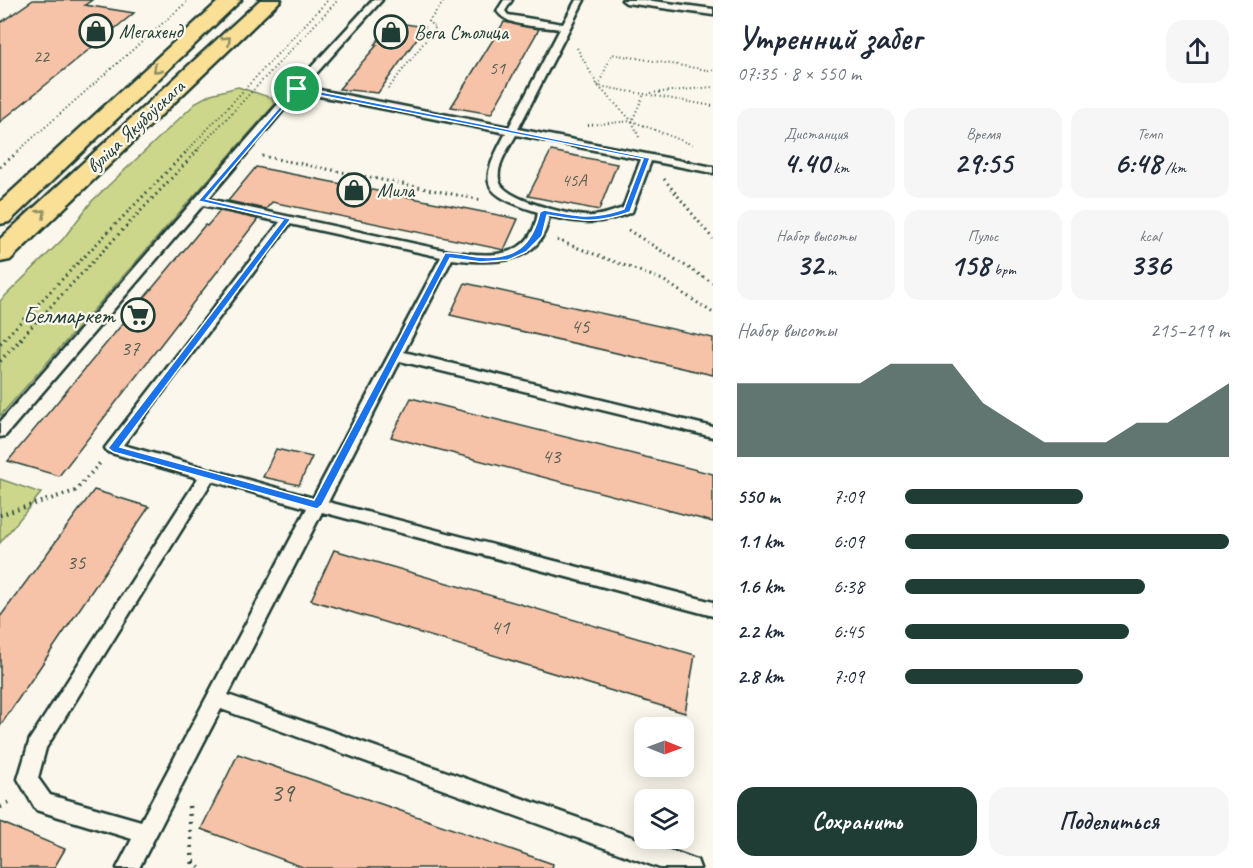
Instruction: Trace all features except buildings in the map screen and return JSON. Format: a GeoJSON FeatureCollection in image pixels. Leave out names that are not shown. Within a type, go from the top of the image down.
{"type":"FeatureCollection","features":[{"type":"Feature","properties":{"kind":"main road","name":"вуліца Якубоўскага"},"geometry":{"type":"LineString","coordinates":[[0,216],[231,0]]}},
{"type":"Feature","properties":{"kind":"main road","name":"вуліца Якубоўскага"},"geometry":{"type":"LineString","coordinates":[[0,254],[271,0]]}},
{"type":"Feature","properties":{"kind":"lane"},"geometry":{"type":"LineString","coordinates":[[0,432],[297,89],[378,0]]}},
{"type":"Feature","properties":{"kind":"lane"},"geometry":{"type":"LineString","coordinates":[[508,0],[501,11],[505,17],[566,27]]}},
{"type":"Feature","properties":{"kind":"lane"},"geometry":{"type":"LineString","coordinates":[[580,0],[495,164],[492,175],[495,183],[499,190],[544,212],[587,220],[607,217],[628,210],[647,158]]}},
{"type":"Feature","properties":{"kind":"lane"},"geometry":{"type":"LineString","coordinates":[[626,0],[713,12]]}},
{"type":"Feature","properties":{"kind":"lane"},"geometry":{"type":"LineString","coordinates":[[297,89],[512,133],[713,170]]}},
{"type":"Feature","properties":{"kind":"lane"},"geometry":{"type":"LineString","coordinates":[[201,201],[448,255],[481,260],[505,258],[524,250],[539,234],[544,212]]}},
{"type":"Feature","properties":{"kind":"lane"},"geometry":{"type":"LineString","coordinates":[[288,219],[113,448],[317,505],[713,609]]}},
{"type":"Feature","properties":{"kind":"lane"},"geometry":{"type":"LineString","coordinates":[[128,868],[448,255]]}},
{"type":"Feature","properties":{"kind":"lane"},"geometry":{"type":"LineString","coordinates":[[396,355],[713,432]]}},
{"type":"Feature","properties":{"kind":"lane"},"geometry":{"type":"LineString","coordinates":[[147,833],[43,803],[28,779],[37,745],[208,474]]}},
{"type":"Feature","properties":{"kind":"lane"},"geometry":{"type":"LineString","coordinates":[[216,699],[689,868]]}},
{"type":"Feature","properties":{"kind":"path"},"geometry":{"type":"LineString","coordinates":[[0,166],[151,36],[189,0]]}},
{"type":"Feature","properties":{"kind":"path"},"geometry":{"type":"LineString","coordinates":[[0,343],[247,88],[328,0]]}},
{"type":"Feature","properties":{"kind":"path"},"geometry":{"type":"LineString","coordinates":[[0,361],[339,0]]}},
{"type":"Feature","properties":{"kind":"path"},"geometry":{"type":"LineString","coordinates":[[375,105],[436,27],[428,22],[446,0]]}},
{"type":"Feature","properties":{"kind":"path"},"geometry":{"type":"LineString","coordinates":[[566,27],[597,86],[632,121],[693,145]]}},
{"type":"Feature","properties":{"kind":"path"},"geometry":{"type":"LineString","coordinates":[[597,86],[612,54],[713,71]]}},
{"type":"Feature","properties":{"kind":"path"},"geometry":{"type":"LineString","coordinates":[[597,86],[713,106]]}},
{"type":"Feature","properties":{"kind":"path"},"geometry":{"type":"LineString","coordinates":[[644,94],[713,87]]}},
{"type":"Feature","properties":{"kind":"path"},"geometry":{"type":"LineString","coordinates":[[632,121],[644,94]]}},
{"type":"Feature","properties":{"kind":"path"},"geometry":{"type":"LineString","coordinates":[[243,152],[486,200]]}},
{"type":"Feature","properties":{"kind":"path"},"geometry":{"type":"LineString","coordinates":[[607,217],[713,283]]}},
{"type":"Feature","properties":{"kind":"path"},"geometry":{"type":"LineString","coordinates":[[539,234],[663,280],[713,313]]}},
{"type":"Feature","properties":{"kind":"path"},"geometry":{"type":"LineString","coordinates":[[0,515],[75,491],[113,448]]}},
{"type":"Feature","properties":{"kind":"path"},"geometry":{"type":"LineString","coordinates":[[189,803],[194,868]]}},
{"type":"Feature","properties":{"kind":"path"},"geometry":{"type":"LineString","coordinates":[[193,861],[199,868]]}},
{"type":"Feature","properties":{"kind":"green space"},"geometry":{"type":"Polygon","coordinates":[[[238,87],[272,98],[274,105],[0,416],[0,301],[63,239],[92,201],[198,101],[211,94],[238,87]]]}},
{"type":"Feature","properties":{"kind":"green space"},"geometry":{"type":"Polygon","coordinates":[[[0,479],[41,493],[0,543],[0,479]]]}},
{"type":"Feature","properties":{"kind":"place","name":"Мегахенд"},"geometry":{"type":"Point","coordinates":[96,31]}},
{"type":"Feature","properties":{"kind":"place","name":"Вега Столица"},"geometry":{"type":"Point","coordinates":[391,32]}},
{"type":"Feature","properties":{"kind":"place","name":"Мила"},"geometry":{"type":"Point","coordinates":[354,190]}},
{"type":"Feature","properties":{"kind":"place","name":"Белмаркет"},"geometry":{"type":"Point","coordinates":[138,315]}},
{"type":"Feature","properties":{"kind":"route"},"geometry":{"type":"LineString","coordinates":[[297,89],[647,158],[628,210],[607,217],[587,220],[544,212],[539,234],[524,250],[505,258],[481,260],[448,255],[317,505],[113,448],[288,219],[201,201],[297,89]]}}]}
